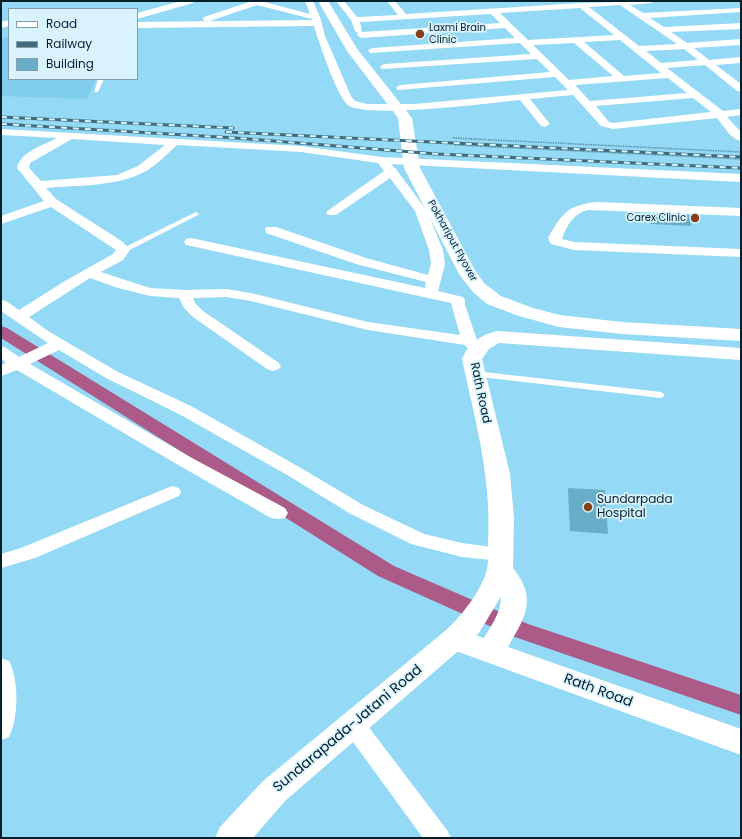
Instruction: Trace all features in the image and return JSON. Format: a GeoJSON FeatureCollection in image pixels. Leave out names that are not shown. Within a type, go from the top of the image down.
{"type":"FeatureCollection","features":[{"type":"Feature","properties":{"kind":"main road","name":"Pokhariput Flyover"},"geometry":{"type":"LineString","coordinates":[[323,1],[353,51],[405,118],[412,168],[468,274],[478,288],[494,300],[526,312],[559,321],[653,330],[741,335]]}},
{"type":"Feature","properties":{"kind":"main road","name":"Rath Road"},"geometry":{"type":"LineString","coordinates":[[741,354],[497,337],[473,345],[472,359],[498,474],[502,517],[497,573],[462,632],[741,742]]}},
{"type":"Feature","properties":{"kind":"main road"},"geometry":{"type":"LineString","coordinates":[[494,645],[511,612],[515,596],[511,584],[497,573]]}},
{"type":"Feature","properties":{"kind":"main road","name":"Sundarapada-Jatani Road"},"geometry":{"type":"LineString","coordinates":[[232,838],[274,791],[462,632]]}},
{"type":"Feature","properties":{"kind":"street"},"geometry":{"type":"LineString","coordinates":[[138,16],[190,1]]}},
{"type":"Feature","properties":{"kind":"street"},"geometry":{"type":"LineString","coordinates":[[309,1],[346,96],[351,103],[367,107],[403,92],[557,74]]}},
{"type":"Feature","properties":{"kind":"street"},"geometry":{"type":"LineString","coordinates":[[340,1],[355,20],[361,35],[403,92]]}},
{"type":"Feature","properties":{"kind":"street"},"geometry":{"type":"LineString","coordinates":[[391,1],[403,16]]}},
{"type":"Feature","properties":{"kind":"street"},"geometry":{"type":"LineString","coordinates":[[498,1],[507,10]]}},
{"type":"Feature","properties":{"kind":"street"},"geometry":{"type":"LineString","coordinates":[[544,1],[551,7]]}},
{"type":"Feature","properties":{"kind":"street"},"geometry":{"type":"LineString","coordinates":[[355,20],[455,10],[493,11],[582,6],[593,3],[651,1]]}},
{"type":"Feature","properties":{"kind":"street"},"geometry":{"type":"LineString","coordinates":[[190,24],[255,2],[316,20]]}},
{"type":"Feature","properties":{"kind":"street"},"geometry":{"type":"LineString","coordinates":[[727,2],[740,11]]}},
{"type":"Feature","properties":{"kind":"street"},"geometry":{"type":"LineString","coordinates":[[622,3],[686,46],[741,89]]}},
{"type":"Feature","properties":{"kind":"street"},"geometry":{"type":"LineString","coordinates":[[582,6],[720,114],[732,130],[741,138]]}},
{"type":"Feature","properties":{"kind":"street"},"geometry":{"type":"LineString","coordinates":[[493,11],[588,104],[605,124],[613,126],[741,112]]}},
{"type":"Feature","properties":{"kind":"street"},"geometry":{"type":"LineString","coordinates":[[643,16],[740,11]]}},
{"type":"Feature","properties":{"kind":"street"},"geometry":{"type":"LineString","coordinates":[[138,25],[316,20]]}},
{"type":"Feature","properties":{"kind":"street"},"geometry":{"type":"LineString","coordinates":[[361,35],[506,25]]}},
{"type":"Feature","properties":{"kind":"street"},"geometry":{"type":"LineString","coordinates":[[662,30],[741,26]]}},
{"type":"Feature","properties":{"kind":"street"},"geometry":{"type":"LineString","coordinates":[[410,32],[422,47]]}},
{"type":"Feature","properties":{"kind":"street"},"geometry":{"type":"LineString","coordinates":[[373,51],[422,47],[622,37]]}},
{"type":"Feature","properties":{"kind":"street"},"geometry":{"type":"LineString","coordinates":[[576,40],[622,79]]}},
{"type":"Feature","properties":{"kind":"street"},"geometry":{"type":"LineString","coordinates":[[637,49],[741,42]]}},
{"type":"Feature","properties":{"kind":"street"},"geometry":{"type":"LineString","coordinates":[[385,67],[539,56]]}},
{"type":"Feature","properties":{"kind":"street"},"geometry":{"type":"LineString","coordinates":[[658,66],[741,60]]}},
{"type":"Feature","properties":{"kind":"street"},"geometry":{"type":"LineString","coordinates":[[567,83],[669,75]]}},
{"type":"Feature","properties":{"kind":"street"},"geometry":{"type":"LineString","coordinates":[[724,76],[741,75]]}},
{"type":"Feature","properties":{"kind":"street"},"geometry":{"type":"LineString","coordinates":[[403,92],[522,96],[575,92]]}},
{"type":"Feature","properties":{"kind":"street"},"geometry":{"type":"LineString","coordinates":[[588,104],[695,95]]}},
{"type":"Feature","properties":{"kind":"street"},"geometry":{"type":"LineString","coordinates":[[522,96],[545,124]]}},
{"type":"Feature","properties":{"kind":"street"},"geometry":{"type":"LineString","coordinates":[[1,132],[68,137],[301,149],[382,160],[741,178]]}},
{"type":"Feature","properties":{"kind":"street"},"geometry":{"type":"LineString","coordinates":[[19,317],[89,273],[118,257],[123,250],[118,245],[52,202],[24,168],[24,162],[30,157],[68,137]]}},
{"type":"Feature","properties":{"kind":"street"},"geometry":{"type":"LineString","coordinates":[[38,185],[118,178],[130,175],[151,164],[174,142]]}},
{"type":"Feature","properties":{"kind":"street"},"geometry":{"type":"LineString","coordinates":[[382,160],[421,210],[436,250],[438,264],[433,280],[431,294]]}},
{"type":"Feature","properties":{"kind":"street"},"geometry":{"type":"LineString","coordinates":[[332,212],[392,172]]}},
{"type":"Feature","properties":{"kind":"street"},"geometry":{"type":"LineString","coordinates":[[1,220],[52,202]]}},
{"type":"Feature","properties":{"kind":"street"},"geometry":{"type":"LineString","coordinates":[[741,212],[583,206],[568,216],[555,238],[556,241],[562,244],[574,246],[741,253]]}},
{"type":"Feature","properties":{"kind":"street"},"geometry":{"type":"LineString","coordinates":[[271,230],[361,261],[433,280]]}},
{"type":"Feature","properties":{"kind":"street"},"geometry":{"type":"LineString","coordinates":[[89,273],[123,285],[150,292],[184,294],[212,292],[251,297],[368,326],[473,345],[458,300],[191,242]]}},
{"type":"Feature","properties":{"kind":"street"},"geometry":{"type":"LineString","coordinates":[[184,294],[189,305],[198,314],[273,366]]}},
{"type":"Feature","properties":{"kind":"street"},"geometry":{"type":"LineString","coordinates":[[1,304],[59,344],[112,375],[185,410],[295,472],[356,510],[418,538],[462,550],[497,573]]}},
{"type":"Feature","properties":{"kind":"street"},"geometry":{"type":"LineString","coordinates":[[1,371],[59,344]]}},
{"type":"Feature","properties":{"kind":"street"},"geometry":{"type":"LineString","coordinates":[[1,351],[18,363],[186,462],[278,513]]}},
{"type":"Feature","properties":{"kind":"street"},"geometry":{"type":"LineString","coordinates":[[1,561],[35,550],[172,492]]}},
{"type":"Feature","properties":{"kind":"street"},"geometry":{"type":"LineString","coordinates":[[1,667],[5,704],[1,730]]}},
{"type":"Feature","properties":{"kind":"street"},"geometry":{"type":"LineString","coordinates":[[353,724],[438,838]]}},
{"type":"Feature","properties":{"kind":"lane"},"geometry":{"type":"LineString","coordinates":[[96,91],[101,80]]}},
{"type":"Feature","properties":{"kind":"lane"},"geometry":{"type":"LineString","coordinates":[[123,250],[196,214]]}},
{"type":"Feature","properties":{"kind":"lane"},"geometry":{"type":"LineString","coordinates":[[476,374],[661,395]]}},
{"type":"Feature","properties":{"kind":"path"},"geometry":{"type":"LineString","coordinates":[[453,138],[741,152]]}},
{"type":"Feature","properties":{"kind":"path"},"geometry":{"type":"LineString","coordinates":[[455,145],[741,159]]}},
{"type":"Feature","properties":{"kind":"shaded area"},"geometry":{"type":"Polygon","coordinates":[[[8,36],[8,80],[96,80],[87,99],[1,96],[1,39],[8,36]]]}},
{"type":"Feature","properties":{"kind":"building"},"geometry":{"type":"Polygon","coordinates":[[[649,214],[689,215],[691,226],[651,224],[649,214]]]}},
{"type":"Feature","properties":{"kind":"building"},"geometry":{"type":"Polygon","coordinates":[[[568,488],[605,490],[608,534],[570,531],[568,488]]]}},
{"type":"Feature","properties":{"kind":"waterway"},"geometry":{"type":"LineString","coordinates":[[1,331],[386,571],[520,630],[741,705]]}},
{"type":"Feature","properties":{"kind":"railway"},"geometry":{"type":"LineString","coordinates":[[1,117],[233,128]]}},
{"type":"Feature","properties":{"kind":"railway"},"geometry":{"type":"LineString","coordinates":[[1,124],[236,138],[437,154],[741,168]]}},
{"type":"Feature","properties":{"kind":"railway"},"geometry":{"type":"LineString","coordinates":[[226,132],[741,157]]}},
{"type":"Feature","properties":{"kind":"place","name":"Laxmi Brain Clinic"},"geometry":{"type":"Point","coordinates":[420,34]}},
{"type":"Feature","properties":{"kind":"place","name":"Carex Clinic"},"geometry":{"type":"Point","coordinates":[695,218]}},
{"type":"Feature","properties":{"kind":"place","name":"Sundarpada Hospital"},"geometry":{"type":"Point","coordinates":[588,507]}}]}
